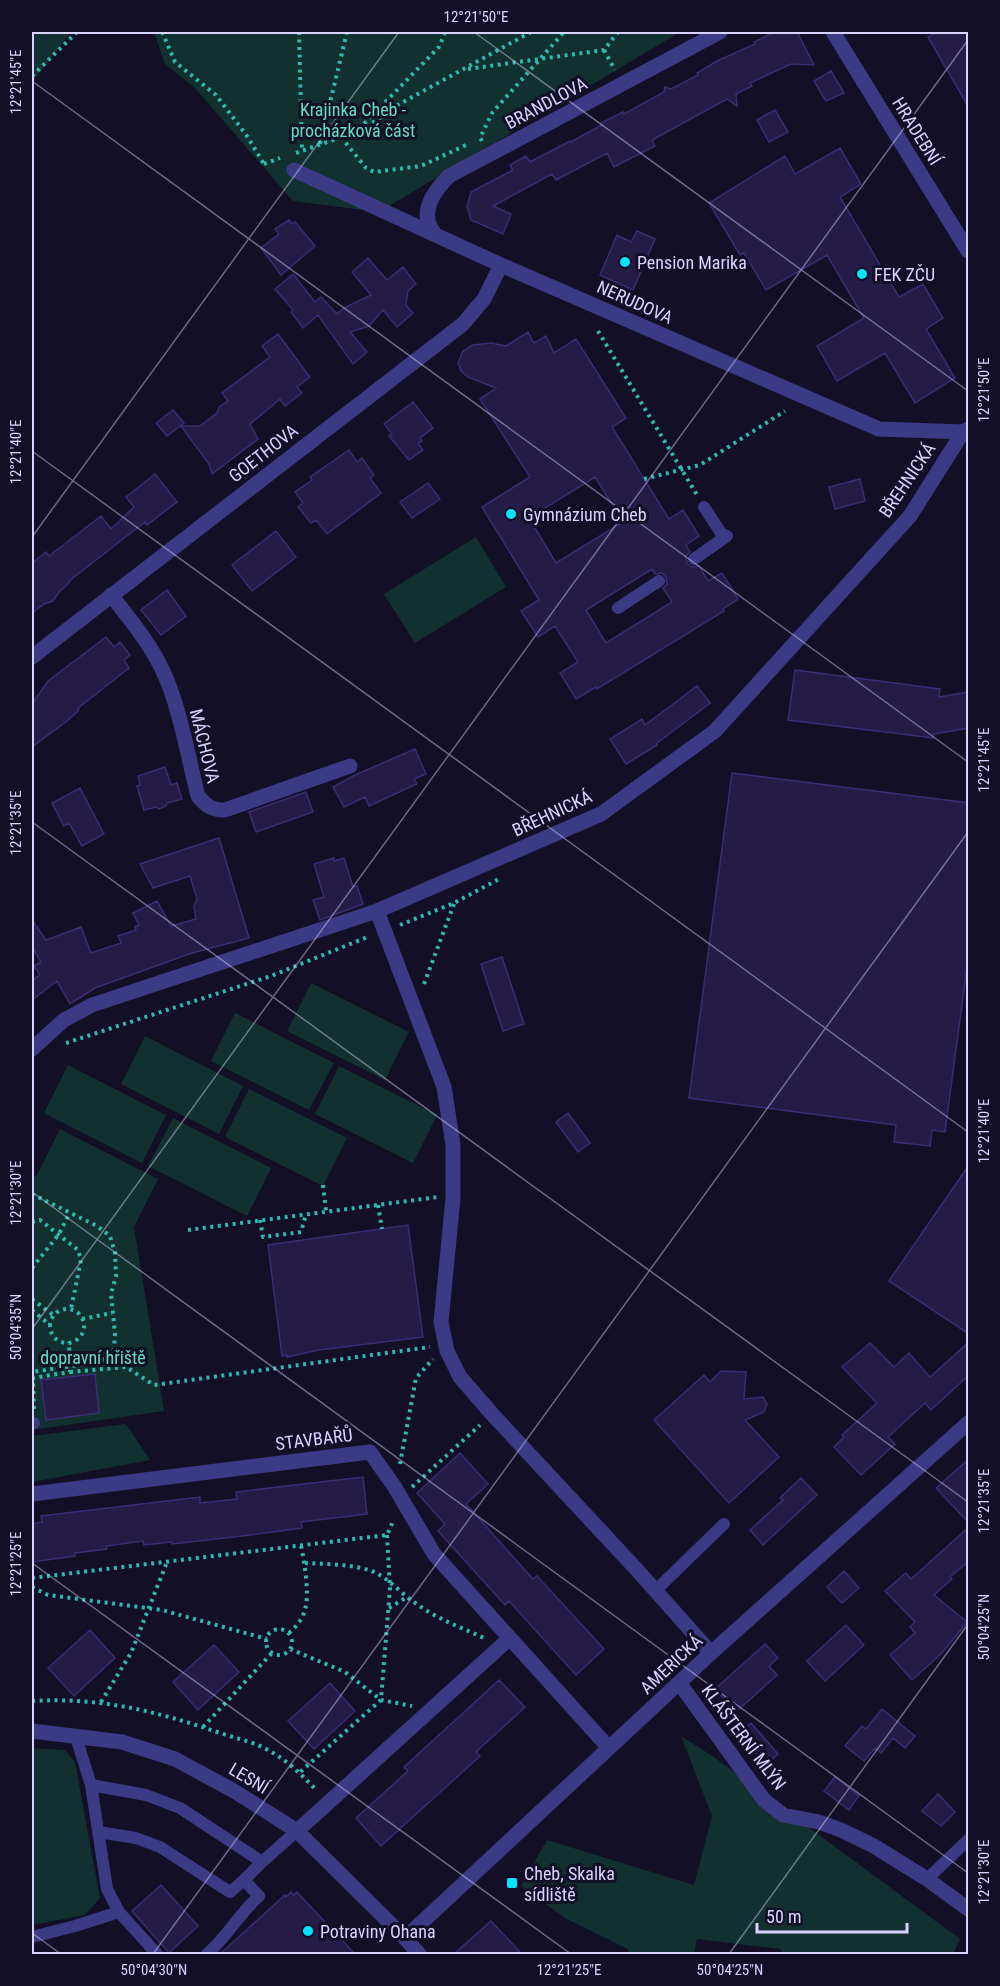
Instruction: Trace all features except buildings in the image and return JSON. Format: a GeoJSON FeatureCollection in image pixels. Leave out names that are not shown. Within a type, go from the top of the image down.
{"type":"FeatureCollection","features":[{"type":"Feature","properties":{"kind":"street","name":"BRANDLOVA"},"geometry":{"type":"LineString","coordinates":[[434,233],[428,226],[426,213],[438,187],[449,176],[720,32]]}},
{"type":"Feature","properties":{"kind":"street","name":"HRADEBNÍ"},"geometry":{"type":"LineString","coordinates":[[833,32],[969,251]]}},
{"type":"Feature","properties":{"kind":"street","name":"NERUDOVA"},"geometry":{"type":"LineString","coordinates":[[294,170],[501,265],[879,429],[966,430]]}},
{"type":"Feature","properties":{"kind":"street","name":"GOETHOVA"},"geometry":{"type":"LineString","coordinates":[[32,657],[463,324],[484,299],[501,265]]}},
{"type":"Feature","properties":{"kind":"street","name":"BŘEHNICKÁ"},"geometry":{"type":"LineString","coordinates":[[32,1049],[64,1020],[92,1005],[376,911],[601,814],[715,731],[910,516],[966,430]]}},
{"type":"Feature","properties":{"kind":"street","name":"MÁCHOVA"},"geometry":{"type":"LineString","coordinates":[[111,595],[150,647],[162,668],[171,691],[198,796],[204,804],[214,810],[225,810],[350,766]]}},
{"type":"Feature","properties":{"kind":"street"},"geometry":{"type":"LineString","coordinates":[[376,911],[444,1087],[453,1145],[453,1198],[441,1322],[446,1345],[460,1377],[711,1653]]}},
{"type":"Feature","properties":{"kind":"street","name":"AMERICKÁ"},"geometry":{"type":"LineString","coordinates":[[405,1938],[711,1653],[969,1423]]}},
{"type":"Feature","properties":{"kind":"street","name":"STAVBAŘŮ"},"geometry":{"type":"LineString","coordinates":[[32,1494],[370,1452],[434,1554],[505,1642],[609,1748]]}},
{"type":"Feature","properties":{"kind":"street"},"geometry":{"type":"LineString","coordinates":[[297,1831],[505,1642]]}},
{"type":"Feature","properties":{"kind":"street","name":"KLÁŠTERNÍ MLÝN"},"geometry":{"type":"LineString","coordinates":[[680,1684],[764,1800],[783,1815],[819,1822],[872,1845],[927,1879],[969,1909]]}},
{"type":"Feature","properties":{"kind":"street","name":"LESNÍ"},"geometry":{"type":"LineString","coordinates":[[32,1731],[122,1742],[175,1759],[234,1791],[297,1831],[419,1954]]}},
{"type":"Feature","properties":{"kind":"lane"},"geometry":{"type":"LineString","coordinates":[[694,559],[727,537],[721,533],[704,507]]}},
{"type":"Feature","properties":{"kind":"lane"},"geometry":{"type":"LineString","coordinates":[[618,608],[659,581]]}},
{"type":"Feature","properties":{"kind":"lane"},"geometry":{"type":"LineString","coordinates":[[656,1590],[724,1524]]}},
{"type":"Feature","properties":{"kind":"lane"},"geometry":{"type":"LineString","coordinates":[[76,1737],[91,1785],[107,1890],[119,1912],[158,1954]]}},
{"type":"Feature","properties":{"kind":"lane"},"geometry":{"type":"LineString","coordinates":[[91,1785],[146,1795],[180,1808],[262,1862]]}},
{"type":"Feature","properties":{"kind":"lane"},"geometry":{"type":"LineString","coordinates":[[98,1832],[136,1838],[160,1847],[230,1892],[297,1831]]}},
{"type":"Feature","properties":{"kind":"lane"},"geometry":{"type":"LineString","coordinates":[[927,1879],[969,1840]]}},
{"type":"Feature","properties":{"kind":"lane"},"geometry":{"type":"LineString","coordinates":[[207,1954],[221,1942],[250,1904],[259,1896],[244,1880]]}},
{"type":"Feature","properties":{"kind":"lane"},"geometry":{"type":"LineString","coordinates":[[32,1937],[119,1912]]}},
{"type":"Feature","properties":{"kind":"path"},"geometry":{"type":"LineString","coordinates":[[32,76],[77,32]]}},
{"type":"Feature","properties":{"kind":"path"},"geometry":{"type":"LineString","coordinates":[[162,32],[175,62],[216,95],[247,136],[264,164],[283,157]]}},
{"type":"Feature","properties":{"kind":"path"},"geometry":{"type":"LineString","coordinates":[[299,32],[302,151]]}},
{"type":"Feature","properties":{"kind":"path"},"geometry":{"type":"LineString","coordinates":[[320,144],[347,32]]}},
{"type":"Feature","properties":{"kind":"path"},"geometry":{"type":"LineString","coordinates":[[357,131],[439,47],[445,32]]}},
{"type":"Feature","properties":{"kind":"path"},"geometry":{"type":"LineString","coordinates":[[292,154],[364,129],[396,106],[531,32]]}},
{"type":"Feature","properties":{"kind":"path"},"geometry":{"type":"LineString","coordinates":[[489,156],[480,138],[492,113],[564,32]]}},
{"type":"Feature","properties":{"kind":"path"},"geometry":{"type":"LineString","coordinates":[[464,69],[604,50],[618,32]]}},
{"type":"Feature","properties":{"kind":"path"},"geometry":{"type":"LineString","coordinates":[[341,137],[366,168],[374,172],[421,166],[438,159]]}},
{"type":"Feature","properties":{"kind":"path"},"geometry":{"type":"LineString","coordinates":[[598,331],[704,507]]}},
{"type":"Feature","properties":{"kind":"path"},"geometry":{"type":"LineString","coordinates":[[645,479],[700,465],[785,411]]}},
{"type":"Feature","properties":{"kind":"path"},"geometry":{"type":"LineString","coordinates":[[414,1010],[454,903]]}},
{"type":"Feature","properties":{"kind":"path"},"geometry":{"type":"LineString","coordinates":[[323,1185],[326,1211]]}},
{"type":"Feature","properties":{"kind":"path"},"geometry":{"type":"LineString","coordinates":[[32,1194],[97,1226],[110,1236],[115,1253],[116,1276],[111,1294],[114,1349],[108,1357],[98,1362],[32,1372]]}},
{"type":"Feature","properties":{"kind":"path"},"geometry":{"type":"LineString","coordinates":[[188,1230],[435,1197],[453,1198]]}},
{"type":"Feature","properties":{"kind":"path"},"geometry":{"type":"LineString","coordinates":[[378,1204],[382,1229]]}},
{"type":"Feature","properties":{"kind":"path"},"geometry":{"type":"LineString","coordinates":[[32,1268],[59,1234],[69,1214]]}},
{"type":"Feature","properties":{"kind":"path"},"geometry":{"type":"LineString","coordinates":[[261,1220],[263,1237],[301,1232],[306,1214]]}},
{"type":"Feature","properties":{"kind":"path"},"geometry":{"type":"LineString","coordinates":[[32,1222],[40,1220],[78,1250],[81,1260],[71,1309]]}},
{"type":"Feature","properties":{"kind":"path"},"geometry":{"type":"LineString","coordinates":[[32,1299],[53,1315]]}},
{"type":"Feature","properties":{"kind":"path"},"geometry":{"type":"LineString","coordinates":[[71,1309],[82,1319],[82,1334],[69,1342],[55,1338],[50,1325],[53,1315],[62,1310],[71,1309]]}},
{"type":"Feature","properties":{"kind":"path"},"geometry":{"type":"LineString","coordinates":[[32,1310],[50,1325]]}},
{"type":"Feature","properties":{"kind":"path"},"geometry":{"type":"LineString","coordinates":[[82,1319],[112,1313]]}},
{"type":"Feature","properties":{"kind":"path"},"geometry":{"type":"LineString","coordinates":[[69,1342],[70,1372]]}},
{"type":"Feature","properties":{"kind":"path"},"geometry":{"type":"LineString","coordinates":[[33,1423],[33,1378],[126,1367],[154,1385],[446,1345]]}},
{"type":"Feature","properties":{"kind":"path"},"geometry":{"type":"LineString","coordinates":[[299,1773],[381,1700],[390,1582],[387,1535],[399,1496],[416,1378],[446,1345]]}},
{"type":"Feature","properties":{"kind":"path"},"geometry":{"type":"LineString","coordinates":[[399,1496],[492,1414]]}},
{"type":"Feature","properties":{"kind":"path"},"geometry":{"type":"LineString","coordinates":[[32,1578],[387,1535]]}},
{"type":"Feature","properties":{"kind":"path"},"geometry":{"type":"LineString","coordinates":[[289,1634],[296,1627],[306,1608],[301,1545]]}},
{"type":"Feature","properties":{"kind":"path"},"geometry":{"type":"LineString","coordinates":[[101,1702],[131,1653],[168,1562]]}},
{"type":"Feature","properties":{"kind":"path"},"geometry":{"type":"LineString","coordinates":[[304,1563],[355,1567],[371,1571],[441,1618],[505,1642]]}},
{"type":"Feature","properties":{"kind":"path"},"geometry":{"type":"LineString","coordinates":[[32,1587],[48,1596],[162,1610],[267,1640]]}},
{"type":"Feature","properties":{"kind":"path"},"geometry":{"type":"LineString","coordinates":[[389,1608],[407,1597]]}},
{"type":"Feature","properties":{"kind":"path"},"geometry":{"type":"LineString","coordinates":[[277,1629],[289,1634],[292,1641],[290,1649],[280,1656],[272,1653],[267,1646],[269,1634],[277,1629]]}},
{"type":"Feature","properties":{"kind":"path"},"geometry":{"type":"LineString","coordinates":[[290,1649],[345,1672],[381,1700],[430,1710]]}},
{"type":"Feature","properties":{"kind":"path"},"geometry":{"type":"LineString","coordinates":[[203,1727],[272,1653]]}},
{"type":"Feature","properties":{"kind":"path"},"geometry":{"type":"LineString","coordinates":[[32,1701],[101,1702],[178,1718],[264,1748],[293,1766],[328,1803]]}},
{"type":"Feature","properties":{"kind":"green space"},"geometry":{"type":"Polygon","coordinates":[[[32,32],[71,32],[32,83],[32,32]]]}},
{"type":"Feature","properties":{"kind":"green space","name":"Krajinka Cheb - procházková část"},"geometry":{"type":"Polygon","coordinates":[[[154,32],[680,32],[379,212],[293,201],[194,87],[165,64],[154,32]]]}},
{"type":"Feature","properties":{"kind":"green space"},"geometry":{"type":"Polygon","coordinates":[[[476,537],[506,587],[415,643],[384,594],[476,537]]]}},
{"type":"Feature","properties":{"kind":"green space"},"geometry":{"type":"Polygon","coordinates":[[[311,983],[409,1032],[385,1080],[287,1031],[311,983]]]}},
{"type":"Feature","properties":{"kind":"green space"},"geometry":{"type":"Polygon","coordinates":[[[235,1013],[334,1063],[309,1110],[211,1061],[235,1013]]]}},
{"type":"Feature","properties":{"kind":"green space"},"geometry":{"type":"Polygon","coordinates":[[[145,1036],[243,1086],[219,1134],[121,1084],[145,1036]]]}},
{"type":"Feature","properties":{"kind":"green space"},"geometry":{"type":"Polygon","coordinates":[[[68,1065],[166,1115],[142,1163],[44,1113],[68,1065]]]}},
{"type":"Feature","properties":{"kind":"green space"},"geometry":{"type":"Polygon","coordinates":[[[339,1066],[437,1115],[413,1163],[315,1114],[339,1066]]]}},
{"type":"Feature","properties":{"kind":"green space"},"geometry":{"type":"Polygon","coordinates":[[[249,1089],[347,1138],[323,1186],[225,1137],[249,1089]]]}},
{"type":"Feature","properties":{"kind":"green space"},"geometry":{"type":"Polygon","coordinates":[[[173,1118],[271,1168],[247,1216],[148,1166],[173,1118]]]}},
{"type":"Feature","properties":{"kind":"green space","name":"dopravní hřiště"},"geometry":{"type":"Polygon","coordinates":[[[60,1129],[158,1179],[134,1227],[164,1411],[32,1430],[32,1175],[36,1177],[60,1129]]]}},
{"type":"Feature","properties":{"kind":"green space"},"geometry":{"type":"Polygon","coordinates":[[[126,1424],[150,1460],[32,1482],[32,1436],[126,1424]]]}},
{"type":"Feature","properties":{"kind":"green space"},"geometry":{"type":"Polygon","coordinates":[[[681,1736],[711,1755],[960,1939],[953,1954],[783,1954],[781,1949],[697,1939],[694,1954],[629,1954],[628,1949],[565,1918],[521,1886],[547,1840],[694,1885],[712,1816],[681,1736]]]}},
{"type":"Feature","properties":{"kind":"green space"},"geometry":{"type":"Polygon","coordinates":[[[32,1748],[65,1750],[75,1762],[100,1898],[85,1915],[32,1925],[32,1748]]]}},
{"type":"Feature","properties":{"kind":"place","name":"Pension Marika"},"geometry":{"type":"Point","coordinates":[625,262]}},
{"type":"Feature","properties":{"kind":"place","name":"FEK ZČU"},"geometry":{"type":"Point","coordinates":[862,274]}},
{"type":"Feature","properties":{"kind":"place","name":"Gymnázium Cheb"},"geometry":{"type":"Point","coordinates":[511,514]}},
{"type":"Feature","properties":{"kind":"place","name":"Cheb, Skalka sídliště"},"geometry":{"type":"Point","coordinates":[512,1883]}},
{"type":"Feature","properties":{"kind":"place","name":"Potraviny Ohana"},"geometry":{"type":"Point","coordinates":[308,1931]}}]}
